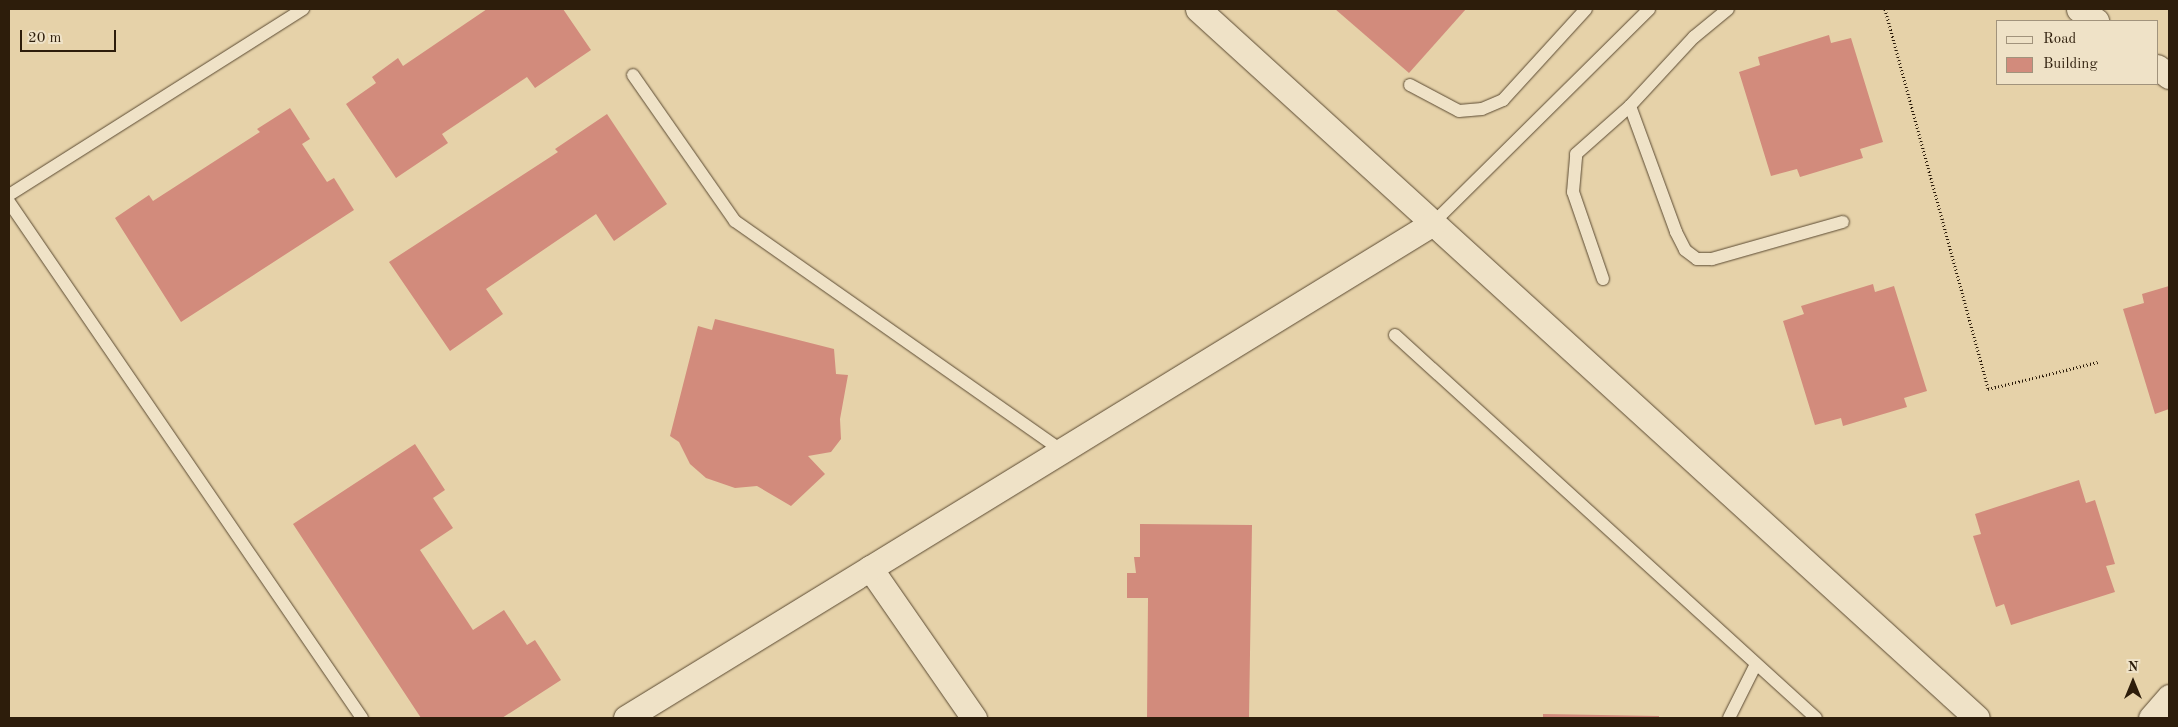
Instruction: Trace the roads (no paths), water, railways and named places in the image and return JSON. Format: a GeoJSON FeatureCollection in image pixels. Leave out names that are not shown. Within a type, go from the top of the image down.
{"type":"FeatureCollection","features":[{"type":"Feature","properties":{"kind":"street"},"geometry":{"type":"LineString","coordinates":[[1198,9],[1977,718]]}},
{"type":"Feature","properties":{"kind":"street"},"geometry":{"type":"LineString","coordinates":[[2079,9],[2095,20]]}},
{"type":"Feature","properties":{"kind":"street"},"geometry":{"type":"LineString","coordinates":[[2158,68],[2169,76]]}},
{"type":"Feature","properties":{"kind":"street"},"geometry":{"type":"LineString","coordinates":[[626,718],[1433,222]]}},
{"type":"Feature","properties":{"kind":"street"},"geometry":{"type":"LineString","coordinates":[[870,568],[974,718]]}},
{"type":"Feature","properties":{"kind":"street"},"geometry":{"type":"LineString","coordinates":[[2151,718],[2169,697]]}},
{"type":"Feature","properties":{"kind":"lane"},"geometry":{"type":"LineString","coordinates":[[9,196],[303,9]]}},
{"type":"Feature","properties":{"kind":"lane"},"geometry":{"type":"LineString","coordinates":[[1410,85],[1459,111],[1489,106],[1503,100],[1586,9]]}},
{"type":"Feature","properties":{"kind":"lane"},"geometry":{"type":"LineString","coordinates":[[1433,222],[1649,9]]}},
{"type":"Feature","properties":{"kind":"lane"},"geometry":{"type":"LineString","coordinates":[[1603,279],[1573,192],[1573,172],[1576,154],[1630,106],[1694,37],[1728,9]]}},
{"type":"Feature","properties":{"kind":"lane"},"geometry":{"type":"LineString","coordinates":[[633,75],[736,222],[1062,451]]}},
{"type":"Feature","properties":{"kind":"lane"},"geometry":{"type":"LineString","coordinates":[[1630,106],[1676,232],[1684,250],[1696,259],[1712,259],[1843,222]]}},
{"type":"Feature","properties":{"kind":"lane"},"geometry":{"type":"LineString","coordinates":[[9,202],[362,718]]}},
{"type":"Feature","properties":{"kind":"lane"},"geometry":{"type":"LineString","coordinates":[[1395,336],[1816,718]]}},
{"type":"Feature","properties":{"kind":"lane"},"geometry":{"type":"LineString","coordinates":[[1729,718],[1756,664]]}}]}
